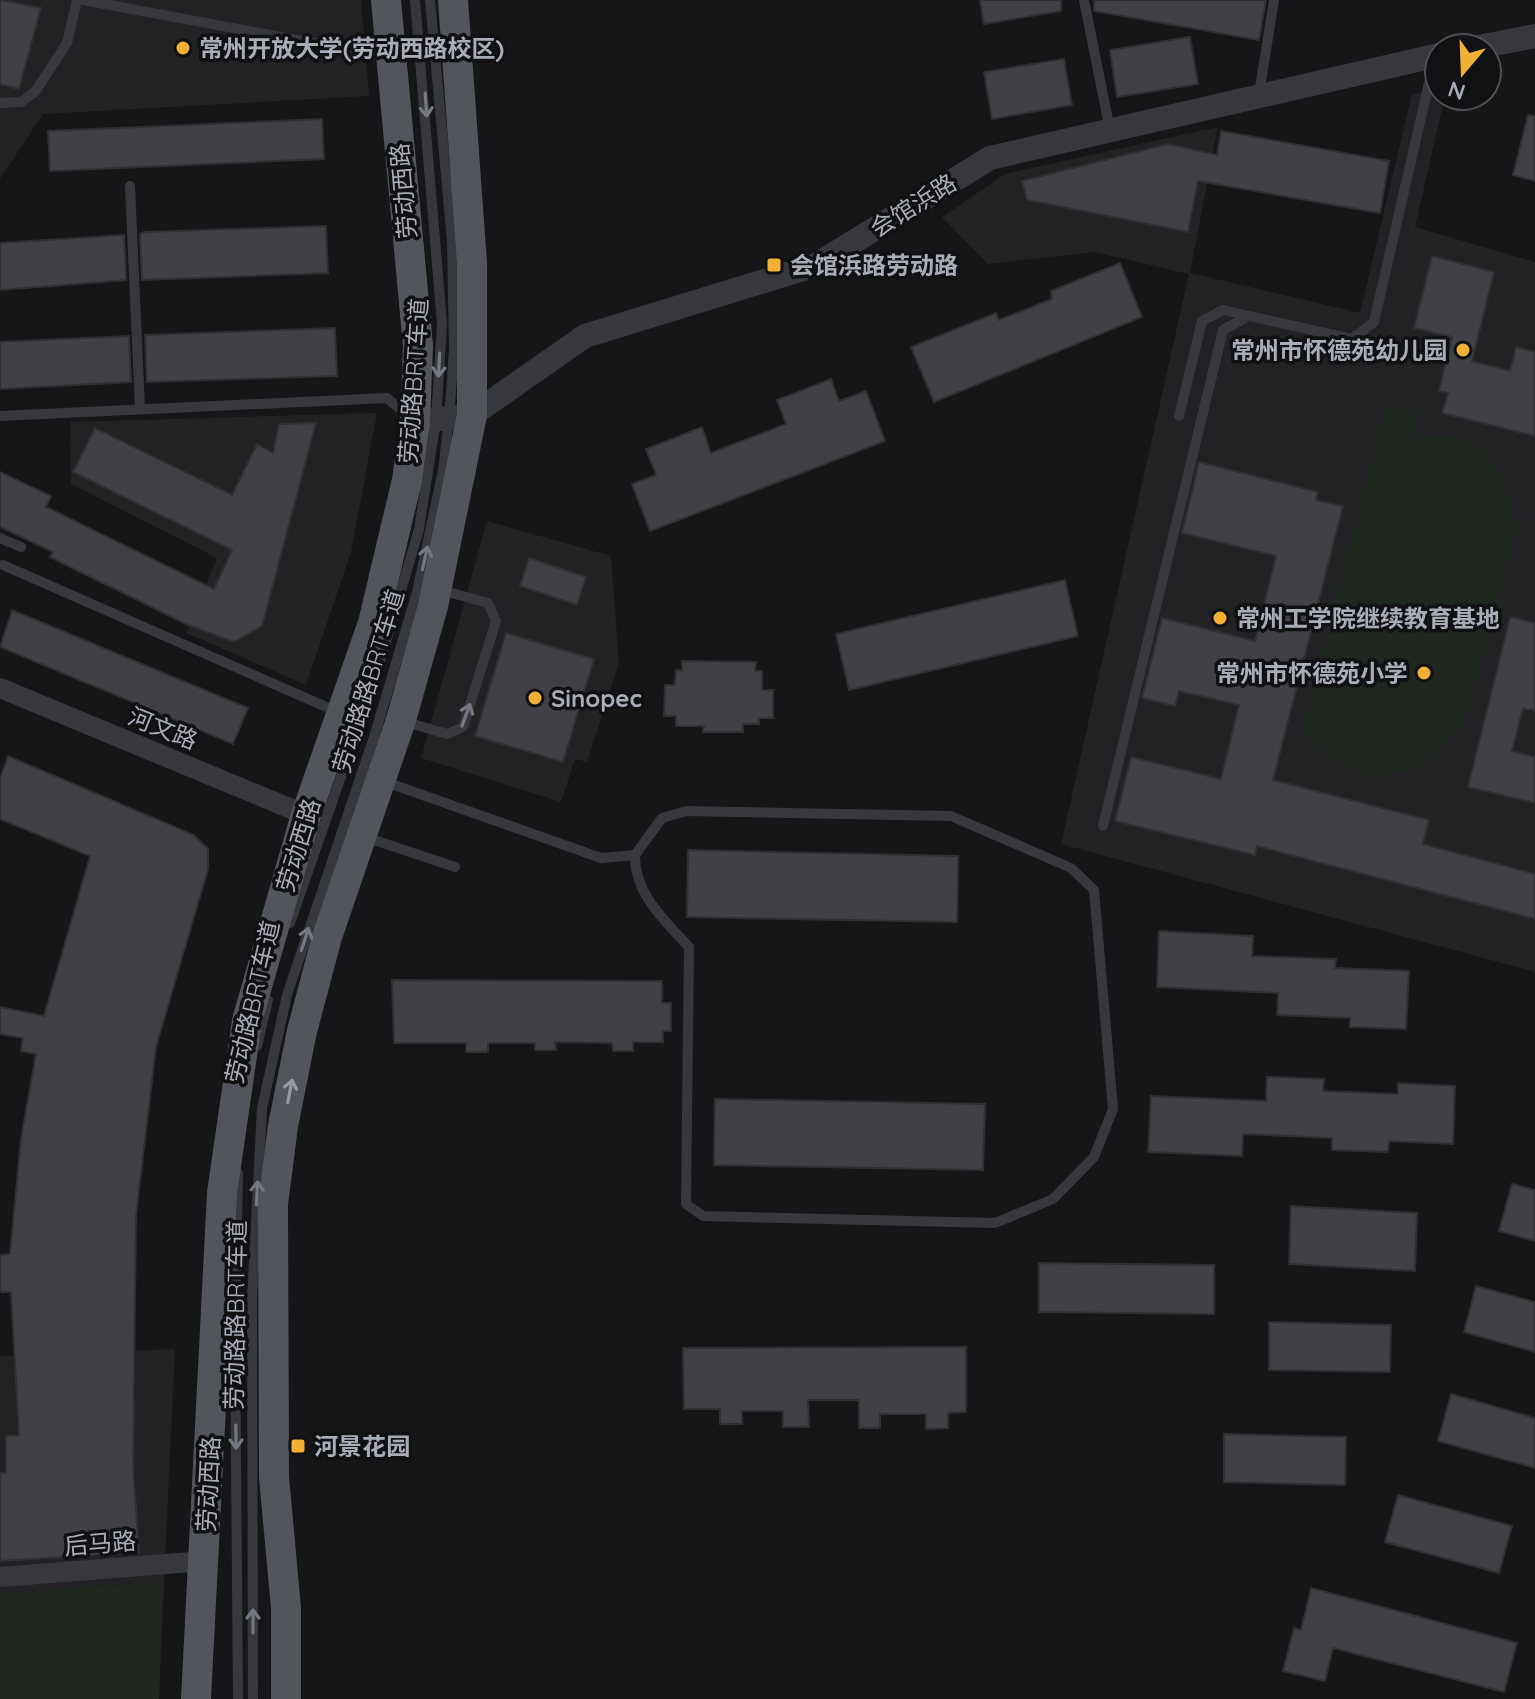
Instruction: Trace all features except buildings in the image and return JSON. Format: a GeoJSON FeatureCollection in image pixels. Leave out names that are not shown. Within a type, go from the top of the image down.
{"type":"FeatureCollection","features":[{"type":"Feature","properties":{"kind":"main road","name":"劳动西路"},"geometry":{"type":"LineString","coordinates":[[196,1699],[222,1193],[231,1113],[247,1021],[306,815],[373,623],[407,480],[443,419],[418,346],[386,0]]}},
{"type":"Feature","properties":{"kind":"main road","name":"劳动西路"},"geometry":{"type":"LineString","coordinates":[[286,1699],[286,1608],[274,1477],[273,1204],[283,1126],[302,1031],[327,937],[401,720],[437,589],[443,419],[472,263],[453,0]]}},
{"type":"Feature","properties":{"kind":"street"},"geometry":{"type":"LineString","coordinates":[[1503,42],[1535,36]]}},
{"type":"Feature","properties":{"kind":"street","name":"会馆浜路"},"geometry":{"type":"LineString","coordinates":[[443,419],[585,336],[816,265],[990,158],[1423,58]]}},
{"type":"Feature","properties":{"kind":"street","name":"河文路"},"geometry":{"type":"LineString","coordinates":[[0,688],[306,815]]}},
{"type":"Feature","properties":{"kind":"street","name":"后马路"},"geometry":{"type":"LineString","coordinates":[[0,1577],[204,1561]]}},
{"type":"Feature","properties":{"kind":"lane"},"geometry":{"type":"LineString","coordinates":[[0,103],[21,102],[35,92],[67,43],[80,0],[391,57]]}},
{"type":"Feature","properties":{"kind":"lane","name":"劳动路BRT车道"},"geometry":{"type":"LineString","coordinates":[[288,930],[375,679],[419,529],[443,419],[442,324],[415,0]]}},
{"type":"Feature","properties":{"kind":"lane","name":"劳动路路BRT车道"},"geometry":{"type":"LineString","coordinates":[[253,1699],[252,1299],[262,1108],[287,995],[375,734],[417,592],[443,470],[443,419],[454,350],[452,241],[430,0]]}},
{"type":"Feature","properties":{"kind":"lane"},"geometry":{"type":"LineString","coordinates":[[1084,0],[1110,130]]}},
{"type":"Feature","properties":{"kind":"lane"},"geometry":{"type":"LineString","coordinates":[[1259,96],[1274,0]]}},
{"type":"Feature","properties":{"kind":"lane"},"geometry":{"type":"LineString","coordinates":[[1179,416],[1202,321],[1223,310],[1352,339],[1374,322],[1424,112]]}},
{"type":"Feature","properties":{"kind":"lane"},"geometry":{"type":"LineString","coordinates":[[130,186],[140,409]]}},
{"type":"Feature","properties":{"kind":"lane"},"geometry":{"type":"LineString","coordinates":[[1103,826],[1223,330],[1249,316]]}},
{"type":"Feature","properties":{"kind":"lane"},"geometry":{"type":"LineString","coordinates":[[0,416],[387,398],[443,419]]}},
{"type":"Feature","properties":{"kind":"lane"},"geometry":{"type":"LineString","coordinates":[[0,538],[21,547]]}},
{"type":"Feature","properties":{"kind":"lane"},"geometry":{"type":"LineString","coordinates":[[3,565],[342,713]]}},
{"type":"Feature","properties":{"kind":"lane"},"geometry":{"type":"LineString","coordinates":[[401,720],[447,734],[463,727],[496,621],[488,603],[437,589]]}},
{"type":"Feature","properties":{"kind":"lane"},"geometry":{"type":"LineString","coordinates":[[381,780],[601,858],[635,855],[662,818],[686,811],[951,816],[1071,868],[1094,890],[1113,1109],[1094,1157],[1053,1199],[995,1223],[703,1216],[686,1204],[689,947],[642,891],[634,869],[635,855]]}},
{"type":"Feature","properties":{"kind":"lane"},"geometry":{"type":"LineString","coordinates":[[363,837],[455,867]]}},
{"type":"Feature","properties":{"kind":"lane","name":"劳动路BRT车道"},"geometry":{"type":"LineString","coordinates":[[274,975],[283,945]]}},
{"type":"Feature","properties":{"kind":"lane","name":"劳动路BRT车道"},"geometry":{"type":"LineString","coordinates":[[254,1065],[270,990]]}},
{"type":"Feature","properties":{"kind":"lane"},"geometry":{"type":"LineString","coordinates":[[238,1699],[235,1336],[239,1167],[243,1138]]}},
{"type":"Feature","properties":{"kind":"shaded area","name":"常州开放大学(劳动西路校区)"},"geometry":{"type":"Polygon","coordinates":[[[0,0],[361,0],[369,96],[43,114],[0,179],[0,0]]]}},
{"type":"Feature","properties":{"kind":"shaded area"},"geometry":{"type":"Polygon","coordinates":[[[1423,92],[1423,112],[1441,112],[1415,227],[1535,262],[1535,972],[1061,844],[1189,274],[1095,252],[988,264],[942,217],[1005,174],[1218,127],[1190,273],[1360,313],[1412,94],[1423,92]]]}},
{"type":"Feature","properties":{"kind":"shaded area"},"geometry":{"type":"Polygon","coordinates":[[[1386,404],[1417,411],[1411,439],[1456,436],[1473,443],[1487,454],[1507,487],[1516,530],[1468,713],[1458,730],[1433,757],[1401,773],[1384,775],[1346,767],[1323,747],[1301,737],[1386,404]]]}},
{"type":"Feature","properties":{"kind":"shaded area"},"geometry":{"type":"Polygon","coordinates":[[[377,413],[351,552],[306,685],[186,633],[217,558],[71,484],[70,422],[377,413]]]}},
{"type":"Feature","properties":{"kind":"shaded area"},"geometry":{"type":"Polygon","coordinates":[[[487,521],[611,556],[619,663],[587,762],[575,759],[561,802],[421,758],[487,521]]]}},
{"type":"Feature","properties":{"kind":"shaded area"},"geometry":{"type":"Polygon","coordinates":[[[175,1349],[164,1581],[0,1593],[0,1356],[175,1349]]]}},
{"type":"Feature","properties":{"kind":"shaded area"},"geometry":{"type":"Polygon","coordinates":[[[164,1581],[159,1699],[0,1699],[0,1593],[164,1581]]]}},
{"type":"Feature","properties":{"kind":"place","name":"常州开放大学(劳动西路校区)"},"geometry":{"type":"Point","coordinates":[183,48]}},
{"type":"Feature","properties":{"kind":"place","name":"会馆浜路劳动路"},"geometry":{"type":"Point","coordinates":[774,265]}},
{"type":"Feature","properties":{"kind":"place","name":"常州市怀德苑幼儿园"},"geometry":{"type":"Point","coordinates":[1463,350]}},
{"type":"Feature","properties":{"kind":"place","name":"常州工学院继续教育基地"},"geometry":{"type":"Point","coordinates":[1220,618]}},
{"type":"Feature","properties":{"kind":"place","name":"常州市怀德苑小学"},"geometry":{"type":"Point","coordinates":[1424,673]}},
{"type":"Feature","properties":{"kind":"place","name":"Sinopec"},"geometry":{"type":"Point","coordinates":[535,698]}},
{"type":"Feature","properties":{"kind":"place","name":"河景花园"},"geometry":{"type":"Point","coordinates":[298,1446]}}]}
